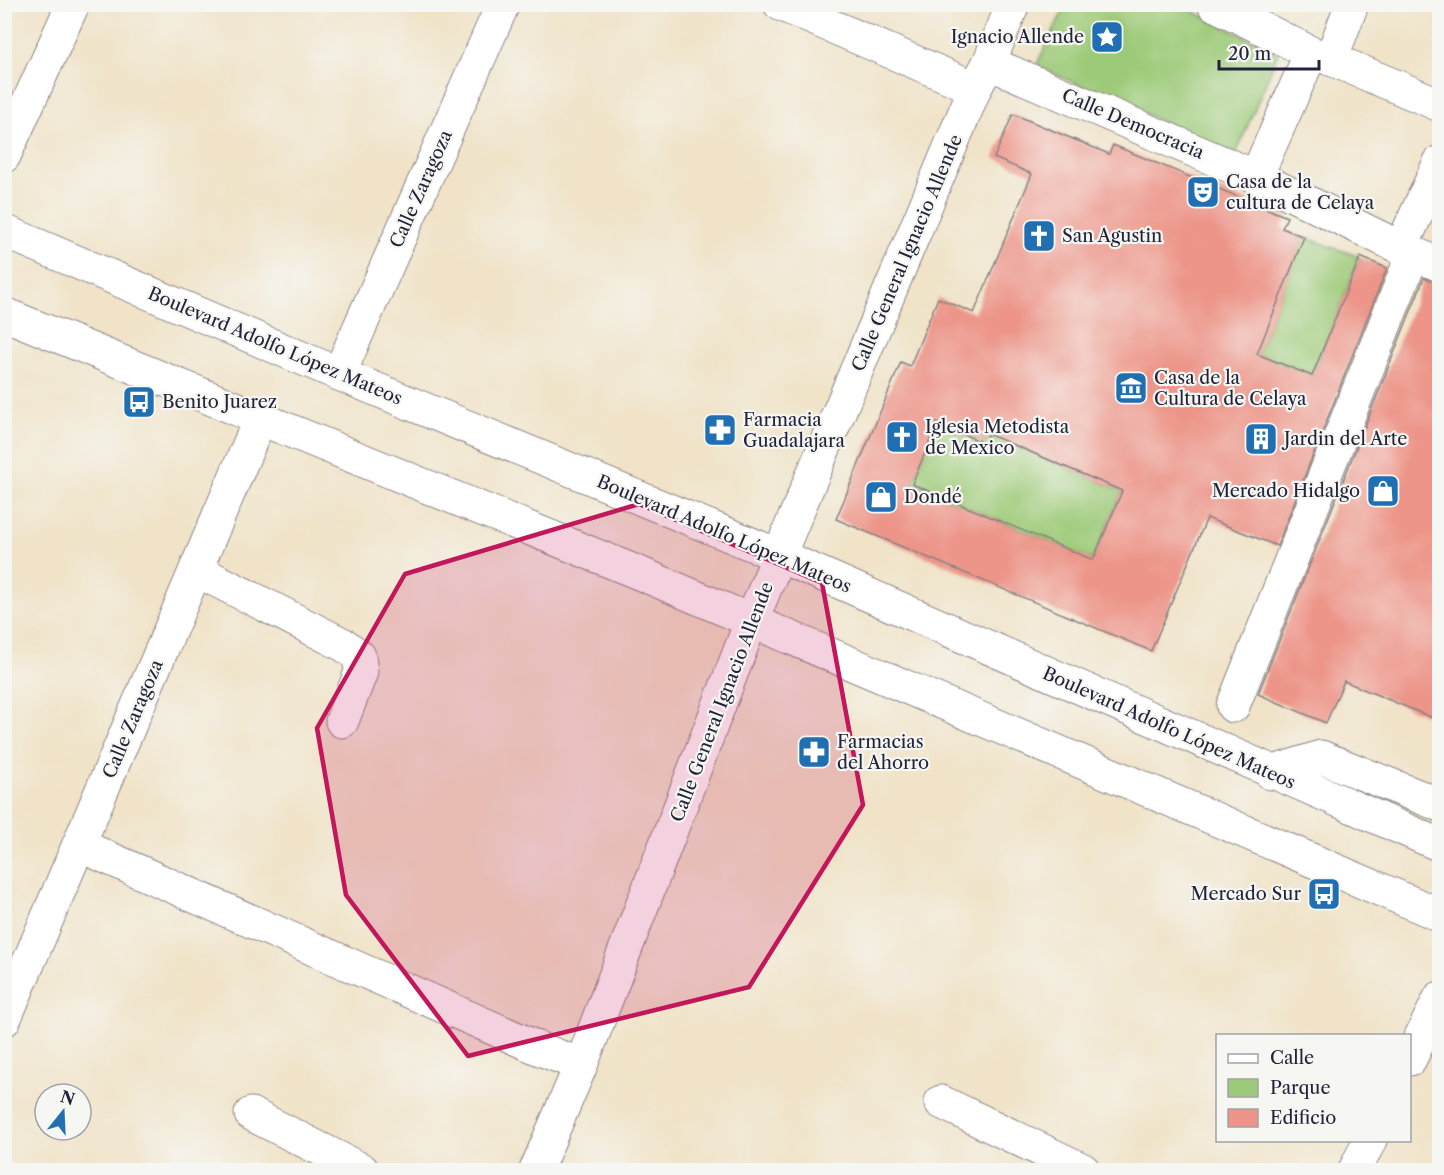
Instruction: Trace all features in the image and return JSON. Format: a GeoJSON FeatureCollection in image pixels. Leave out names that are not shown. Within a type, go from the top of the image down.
{"type":"FeatureCollection","features":[{"type":"Feature","properties":{"kind":"main road"},"geometry":{"type":"LineString","coordinates":[[4,156],[73,4]]}},
{"type":"Feature","properties":{"kind":"main road","name":"Calle Zaragoza"},"geometry":{"type":"LineString","coordinates":[[339,374],[503,4]]}},
{"type":"Feature","properties":{"kind":"main road","name":"Calle Democracia"},"geometry":{"type":"LineString","coordinates":[[780,4],[982,75],[1256,177],[1418,256]]}},
{"type":"Feature","properties":{"kind":"main road","name":"Calle General Ignacio Allende"},"geometry":{"type":"LineString","coordinates":[[536,1170],[581,1065],[751,622],[1013,4]]}},
{"type":"Feature","properties":{"kind":"main road"},"geometry":{"type":"LineString","coordinates":[[1214,4],[1321,56],[1440,105]]}},
{"type":"Feature","properties":{"kind":"main road"},"geometry":{"type":"LineString","coordinates":[[1256,177],[1321,56],[1352,4]]}},
{"type":"Feature","properties":{"kind":"main road"},"geometry":{"type":"LineString","coordinates":[[1233,706],[1418,256],[1440,162]]}},
{"type":"Feature","properties":{"kind":"main road","name":"Boulevard Adolfo López Mateos"},"geometry":{"type":"LineString","coordinates":[[4,231],[339,374],[780,556],[1271,773],[1440,845]]}},
{"type":"Feature","properties":{"kind":"main road"},"geometry":{"type":"LineString","coordinates":[[4,314],[651,578],[1440,915]]}},
{"type":"Feature","properties":{"kind":"main road","name":"Calle Zaragoza"},"geometry":{"type":"LineString","coordinates":[[4,1020],[260,418]]}},
{"type":"Feature","properties":{"kind":"main road"},"geometry":{"type":"LineString","coordinates":[[196,570],[344,645],[359,656],[361,672],[342,721]]}},
{"type":"Feature","properties":{"kind":"main road"},"geometry":{"type":"LineString","coordinates":[[1271,773],[1321,757],[1440,805]]}},
{"type":"Feature","properties":{"kind":"main road"},"geometry":{"type":"LineString","coordinates":[[79,845],[540,1049],[581,1065]]}},
{"type":"Feature","properties":{"kind":"main road"},"geometry":{"type":"LineString","coordinates":[[1424,1050],[1440,998]]}},
{"type":"Feature","properties":{"kind":"main road"},"geometry":{"type":"LineString","coordinates":[[941,1102],[1083,1170]]}},
{"type":"Feature","properties":{"kind":"main road"},"geometry":{"type":"LineString","coordinates":[[251,1114],[362,1170]]}},
{"type":"Feature","properties":{"kind":"main road"},"geometry":{"type":"LineString","coordinates":[[1355,1170],[1369,1142]]}},
{"type":"Feature","properties":{"kind":"highlighted area"},"geometry":{"type":"Polygon","coordinates":[[[639,504],[822,583],[863,805],[749,987],[468,1056],[346,895],[317,728],[405,574],[639,504]]]}},
{"type":"Feature","properties":{"kind":"green space"},"geometry":{"type":"Polygon","coordinates":[[[1066,5],[1180,5],[1278,53],[1236,154],[1036,66],[1066,5]]]}},
{"type":"Feature","properties":{"kind":"green space"},"geometry":{"type":"Polygon","coordinates":[[[1304,237],[1360,257],[1312,376],[1257,354],[1304,237]]]}},
{"type":"Feature","properties":{"kind":"green space"},"geometry":{"type":"Polygon","coordinates":[[[937,423],[984,443],[988,434],[1122,491],[1093,560],[912,484],[937,423]]]}},
{"type":"Feature","properties":{"kind":"building","name":"Casa de la Cultura de Celaya"},"geometry":{"type":"Polygon","coordinates":[[[1013,114],[1109,154],[1113,145],[1287,217],[1282,228],[1304,237],[1257,354],[1312,376],[1360,257],[1387,268],[1277,546],[1207,518],[1151,651],[836,519],[901,362],[910,366],[938,298],[974,313],[1032,174],[994,158],[1013,114]],[[937,423],[912,484],[1093,560],[1122,491],[988,434],[984,443],[937,423]]]}},
{"type":"Feature","properties":{"kind":"building","name":"Mercado Hidalgo"},"geometry":{"type":"Polygon","coordinates":[[[1424,278],[1440,283],[1440,721],[1344,681],[1326,723],[1258,694],[1424,278]]]}},
{"type":"Feature","properties":{"kind":"place","name":"Ignacio Allende"},"geometry":{"type":"Point","coordinates":[1107,37]}},
{"type":"Feature","properties":{"kind":"place","name":"Casa de la cultura de Celaya"},"geometry":{"type":"Point","coordinates":[1203,192]}},
{"type":"Feature","properties":{"kind":"place","name":"San Agustin"},"geometry":{"type":"Point","coordinates":[1039,236]}},
{"type":"Feature","properties":{"kind":"place","name":"Casa de la Cultura de Celaya"},"geometry":{"type":"Point","coordinates":[1131,388]}},
{"type":"Feature","properties":{"kind":"place","name":"Benito Juarez"},"geometry":{"type":"Point","coordinates":[139,402]}},
{"type":"Feature","properties":{"kind":"place","name":"Farmacia Guadalajara"},"geometry":{"type":"Point","coordinates":[720,430]}},
{"type":"Feature","properties":{"kind":"place","name":"Iglesia Metodista de Mexico"},"geometry":{"type":"Point","coordinates":[902,437]}},
{"type":"Feature","properties":{"kind":"place","name":"Jardin del Arte"},"geometry":{"type":"Point","coordinates":[1261,439]}},
{"type":"Feature","properties":{"kind":"place","name":"Mercado Hidalgo"},"geometry":{"type":"Point","coordinates":[1383,491]}},
{"type":"Feature","properties":{"kind":"place","name":"Dondé"},"geometry":{"type":"Point","coordinates":[881,497]}},
{"type":"Feature","properties":{"kind":"place","name":"Farmacias del Ahorro"},"geometry":{"type":"Point","coordinates":[814,752]}},
{"type":"Feature","properties":{"kind":"place","name":"Mercado Sur"},"geometry":{"type":"Point","coordinates":[1324,894]}}]}
